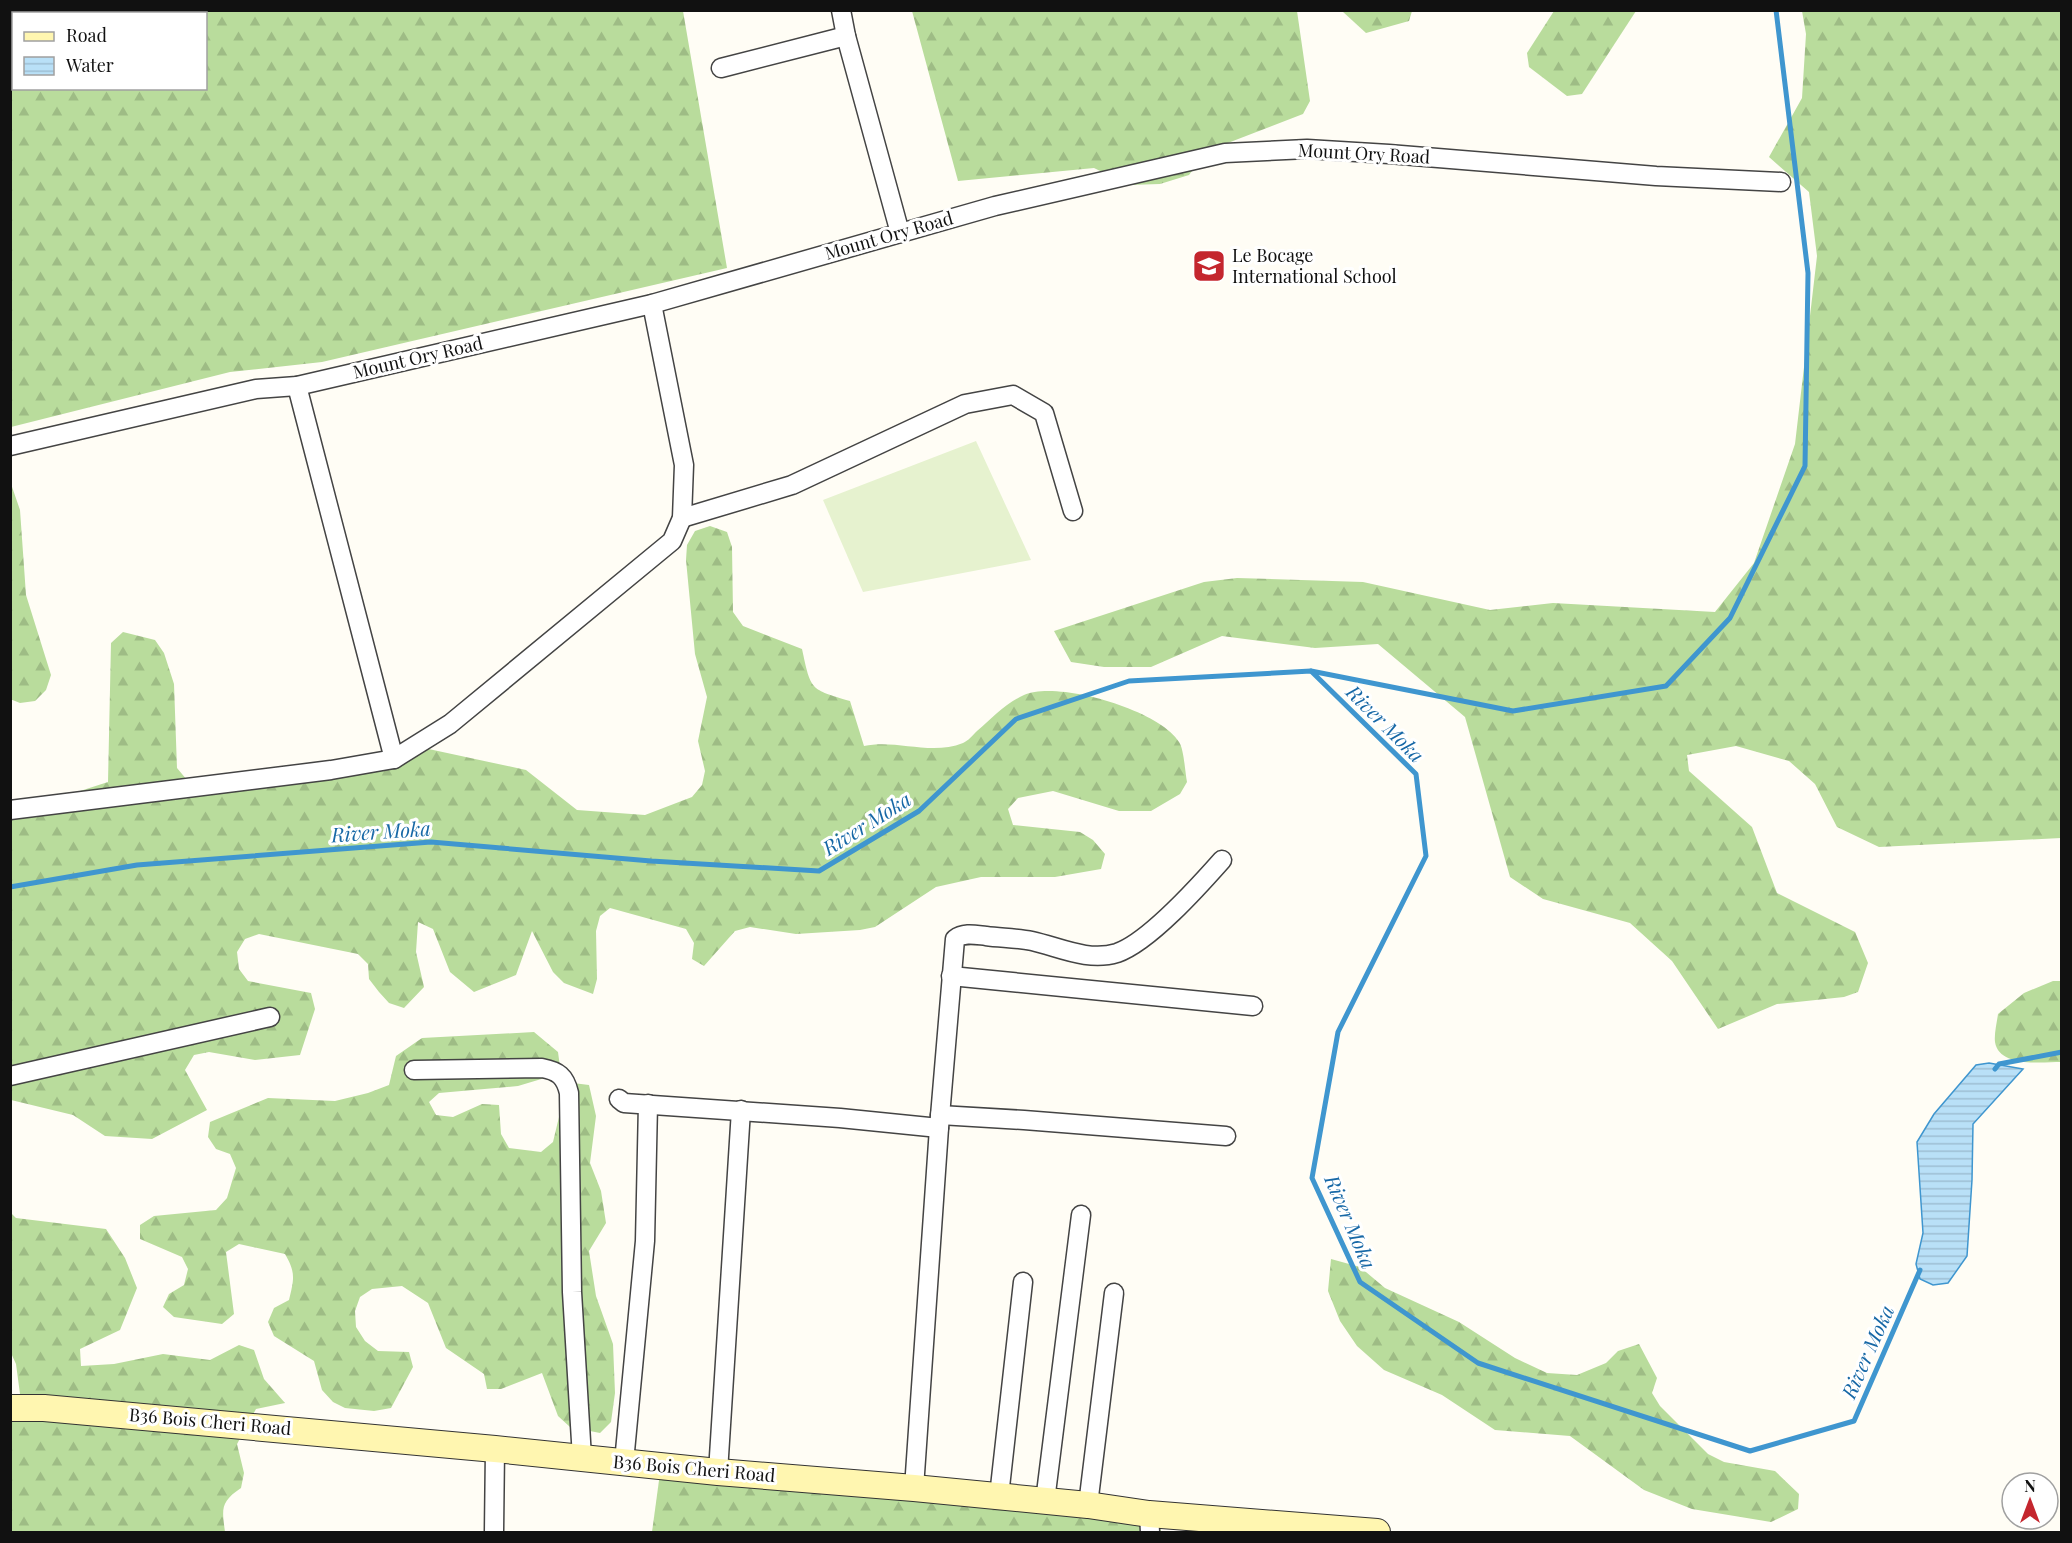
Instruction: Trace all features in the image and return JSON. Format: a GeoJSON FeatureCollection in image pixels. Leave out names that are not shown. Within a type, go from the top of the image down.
{"type":"FeatureCollection","features":[{"type":"Feature","properties":{"kind":"main road","name":"B36 Bois Cheri Road"},"geometry":{"type":"LineString","coordinates":[[10,1408],[44,1408],[495,1449],[718,1472],[999,1496],[1088,1505],[1150,1523],[1377,1533]]}},
{"type":"Feature","properties":{"kind":"street"},"geometry":{"type":"LineString","coordinates":[[841,10],[846,36],[900,233]]}},
{"type":"Feature","properties":{"kind":"street"},"geometry":{"type":"LineString","coordinates":[[721,68],[846,36]]}},
{"type":"Feature","properties":{"kind":"street","name":"Mount Ory Road"},"geometry":{"type":"LineString","coordinates":[[10,446],[256,389],[297,386],[652,304],[995,206],[1225,153],[1318,150],[1656,176],[1781,182]]}},
{"type":"Feature","properties":{"kind":"street"},"geometry":{"type":"LineString","coordinates":[[10,810],[331,770],[394,759],[450,724],[672,542],[682,518],[684,465],[652,304]]}},
{"type":"Feature","properties":{"kind":"street"},"geometry":{"type":"LineString","coordinates":[[297,386],[394,759]]}},
{"type":"Feature","properties":{"kind":"street"},"geometry":{"type":"LineString","coordinates":[[682,518],[792,485],[965,404],[1014,395],[1044,413],[1073,511]]}},
{"type":"Feature","properties":{"kind":"street"},"geometry":{"type":"LineString","coordinates":[[914,1488],[954,942],[960,935],[1031,941],[1091,956],[1107,956],[1119,952],[1145,936],[1222,860]]}},
{"type":"Feature","properties":{"kind":"street"},"geometry":{"type":"LineString","coordinates":[[951,976],[1253,1006]]}},
{"type":"Feature","properties":{"kind":"street"},"geometry":{"type":"LineString","coordinates":[[10,1076],[270,1017]]}},
{"type":"Feature","properties":{"kind":"street"},"geometry":{"type":"LineString","coordinates":[[414,1070],[542,1068],[556,1071],[567,1082],[572,1292],[582,1458]]}},
{"type":"Feature","properties":{"kind":"street"},"geometry":{"type":"LineString","coordinates":[[619,1099],[624,1102],[648,1104],[940,1122],[1024,1120],[1226,1136]]}},
{"type":"Feature","properties":{"kind":"street"},"geometry":{"type":"LineString","coordinates":[[624,1462],[645,1241],[648,1104]]}},
{"type":"Feature","properties":{"kind":"street"},"geometry":{"type":"LineString","coordinates":[[718,1472],[741,1110]]}},
{"type":"Feature","properties":{"kind":"street"},"geometry":{"type":"LineString","coordinates":[[1045,1501],[1081,1215]]}},
{"type":"Feature","properties":{"kind":"street"},"geometry":{"type":"LineString","coordinates":[[999,1496],[1023,1282]]}},
{"type":"Feature","properties":{"kind":"street"},"geometry":{"type":"LineString","coordinates":[[1088,1505],[1114,1293]]}},
{"type":"Feature","properties":{"kind":"street"},"geometry":{"type":"LineString","coordinates":[[494,1533],[495,1449]]}},
{"type":"Feature","properties":{"kind":"green space"},"geometry":{"type":"Polygon","coordinates":[[[11,10],[683,11],[727,268],[322,362],[230,372],[11,427],[11,10]]]}},
{"type":"Feature","properties":{"kind":"green space"},"geometry":{"type":"Polygon","coordinates":[[[912,11],[1297,11],[1310,101],[1303,114],[1207,151],[1189,175],[1160,184],[1129,185],[1094,168],[958,181],[912,11]]]}},
{"type":"Feature","properties":{"kind":"green space"},"geometry":{"type":"Polygon","coordinates":[[[1342,11],[1412,11],[1409,21],[1366,33],[1342,11]]]}},
{"type":"Feature","properties":{"kind":"green space"},"geometry":{"type":"Polygon","coordinates":[[[1554,11],[1636,11],[1582,94],[1567,96],[1529,67],[1527,53],[1554,11]]]}},
{"type":"Feature","properties":{"kind":"green space"},"geometry":{"type":"Polygon","coordinates":[[[1802,11],[2061,11],[2061,838],[1879,847],[1837,827],[1815,784],[1789,761],[1736,746],[1687,755],[1689,771],[1752,827],[1777,893],[1855,932],[1868,963],[1858,992],[1844,997],[1777,1004],[1718,1029],[1672,961],[1630,923],[1543,899],[1510,877],[1465,717],[1378,644],[1315,648],[1222,636],[1151,667],[1104,667],[1071,662],[1054,631],[1204,582],[1237,578],[1363,582],[1490,610],[1553,603],[1715,612],[1754,563],[1795,444],[1817,256],[1809,192],[1769,157],[1802,98],[1806,34],[1802,11]]]}},
{"type":"Feature","properties":{"kind":"green space"},"geometry":{"type":"Polygon","coordinates":[[[976,441],[1031,560],[863,592],[823,500],[976,441]]]}},
{"type":"Feature","properties":{"kind":"green space"},"geometry":{"type":"Polygon","coordinates":[[[10,481],[20,510],[26,595],[51,675],[46,690],[35,701],[20,703],[10,699],[10,481]]]}},
{"type":"Feature","properties":{"kind":"green space"},"geometry":{"type":"Polygon","coordinates":[[[710,526],[727,532],[732,547],[733,612],[743,626],[802,649],[814,686],[827,694],[850,701],[864,746],[888,744],[926,748],[951,747],[967,741],[999,711],[1017,698],[1039,691],[1059,692],[1083,695],[1130,709],[1168,730],[1181,745],[1187,782],[1180,794],[1151,811],[1119,811],[1053,791],[1018,798],[1008,809],[1013,825],[1080,832],[1093,840],[1105,854],[1101,869],[1055,877],[981,877],[936,887],[875,927],[860,930],[796,934],[750,927],[735,931],[704,966],[692,959],[694,943],[686,929],[610,908],[600,916],[596,931],[597,979],[593,994],[564,983],[553,972],[532,931],[516,975],[474,992],[450,972],[433,929],[418,922],[416,952],[424,987],[404,1008],[389,1003],[379,992],[369,979],[368,964],[358,954],[259,934],[245,939],[237,952],[239,969],[248,981],[311,993],[315,1009],[300,1055],[255,1060],[209,1052],[194,1055],[185,1070],[207,1110],[152,1139],[105,1136],[73,1115],[11,1100],[11,805],[77,792],[108,782],[111,643],[123,632],[155,640],[164,653],[174,684],[177,768],[187,780],[270,777],[424,748],[526,770],[577,810],[645,815],[692,797],[702,785],[705,771],[698,741],[707,697],[695,654],[686,560],[687,545],[695,531],[710,526]]]}},
{"type":"Feature","properties":{"kind":"green space"},"geometry":{"type":"Polygon","coordinates":[[[2053,981],[2061,981],[2061,1062],[2023,1062],[2004,1056],[1998,1050],[1995,1042],[1998,1014],[2024,993],[2053,981]]]}},
{"type":"Feature","properties":{"kind":"green space"},"geometry":{"type":"Polygon","coordinates":[[[534,1032],[558,1052],[560,1067],[548,1077],[518,1086],[439,1093],[429,1102],[436,1115],[453,1117],[482,1104],[499,1105],[501,1134],[509,1148],[541,1152],[553,1142],[564,1096],[573,1083],[589,1085],[596,1116],[590,1163],[601,1191],[606,1223],[589,1251],[596,1296],[613,1344],[615,1393],[611,1422],[600,1433],[570,1427],[558,1416],[542,1373],[501,1389],[487,1389],[484,1374],[446,1348],[428,1303],[402,1286],[372,1289],[360,1297],[355,1311],[356,1327],[365,1341],[378,1351],[409,1352],[413,1367],[391,1408],[374,1411],[345,1408],[333,1402],[322,1390],[314,1361],[274,1336],[268,1322],[274,1308],[289,1300],[293,1281],[291,1266],[285,1254],[239,1244],[226,1252],[234,1314],[222,1324],[174,1317],[163,1307],[169,1294],[184,1285],[188,1269],[182,1257],[140,1239],[140,1225],[154,1216],[216,1210],[227,1198],[236,1168],[230,1154],[216,1149],[208,1137],[210,1122],[268,1098],[335,1101],[389,1085],[396,1056],[422,1038],[534,1032]]]}},
{"type":"Feature","properties":{"kind":"green space"},"geometry":{"type":"Polygon","coordinates":[[[10,1212],[16,1218],[106,1229],[125,1258],[137,1288],[120,1330],[80,1349],[81,1366],[114,1364],[163,1354],[210,1360],[239,1345],[254,1350],[264,1379],[285,1403],[256,1409],[237,1444],[244,1473],[241,1488],[229,1498],[224,1507],[225,1532],[11,1532],[11,1396],[20,1394],[16,1364],[11,1353],[10,1212]]]}},
{"type":"Feature","properties":{"kind":"green space"},"geometry":{"type":"Polygon","coordinates":[[[1331,1259],[1360,1267],[1385,1288],[1459,1322],[1515,1358],[1547,1373],[1577,1375],[1606,1363],[1618,1351],[1639,1344],[1657,1378],[1652,1393],[1660,1406],[1708,1454],[1724,1462],[1775,1471],[1799,1494],[1798,1509],[1771,1522],[1692,1509],[1644,1490],[1570,1436],[1495,1430],[1442,1395],[1384,1370],[1357,1346],[1340,1321],[1328,1291],[1331,1259]]]}},
{"type":"Feature","properties":{"kind":"green space"},"geometry":{"type":"Polygon","coordinates":[[[660,1473],[1159,1515],[1161,1532],[652,1532],[660,1473]]]}},
{"type":"Feature","properties":{"kind":"water"},"geometry":{"type":"Polygon","coordinates":[[[1989,1063],[2023,1069],[1973,1124],[1967,1256],[1948,1283],[1933,1285],[1920,1279],[1916,1264],[1923,1233],[1917,1142],[1934,1114],[1976,1065],[1989,1063]]]}},
{"type":"Feature","properties":{"kind":"waterway"},"geometry":{"type":"LineString","coordinates":[[1311,671],[1513,711],[1666,686],[1730,618],[1805,466],[1808,273],[1776,10]]}},
{"type":"Feature","properties":{"kind":"waterway","name":"River Moka"},"geometry":{"type":"LineString","coordinates":[[10,887],[137,865],[431,842],[651,861],[819,871],[919,811],[1016,719],[1129,681],[1311,671],[1416,774],[1426,856],[1338,1032],[1312,1178],[1360,1282],[1478,1363],[1750,1451],[1854,1421],[1920,1270]]}},
{"type":"Feature","properties":{"kind":"waterway","name":"River Moka"},"geometry":{"type":"LineString","coordinates":[[1995,1069],[1999,1064],[2062,1052]]}},
{"type":"Feature","properties":{"kind":"place","name":"Le Bocage International School"},"geometry":{"type":"Point","coordinates":[1209,266]}}]}
